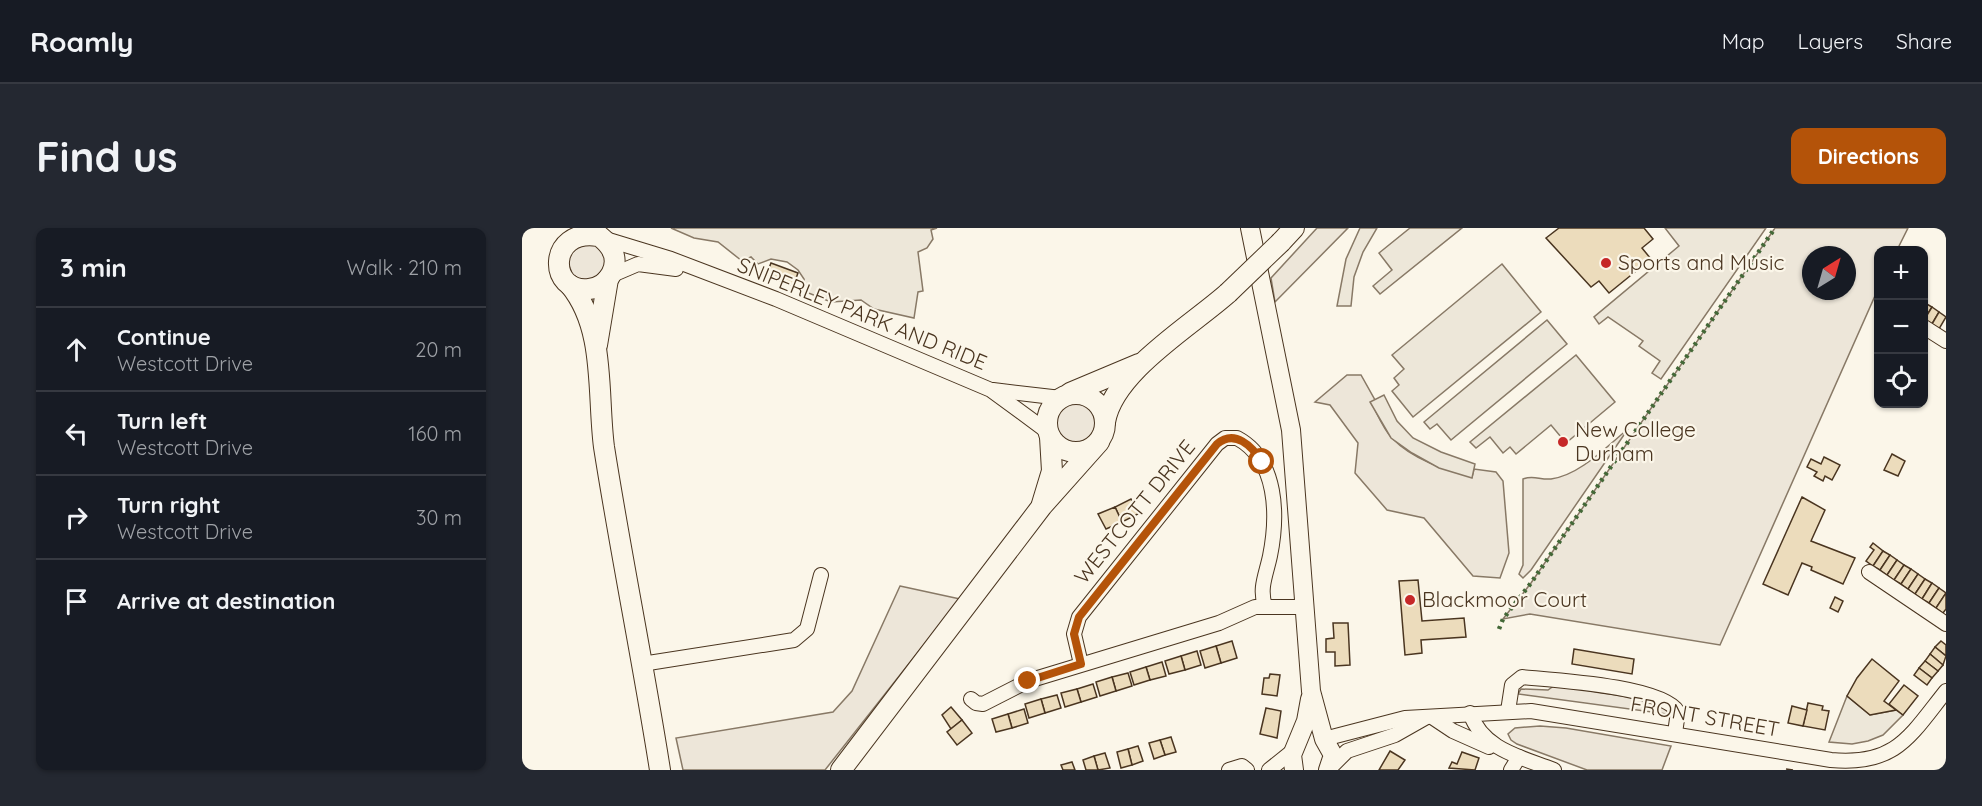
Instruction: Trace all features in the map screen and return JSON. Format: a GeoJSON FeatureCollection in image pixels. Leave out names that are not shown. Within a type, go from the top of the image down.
{"type":"FeatureCollection","features":[{"type":"Feature","properties":{"kind":"highway"},"geometry":{"type":"LineString","coordinates":[[559,228],[560,272],[585,310],[596,351],[604,446],[660,770]]}},
{"type":"Feature","properties":{"kind":"highway"},"geometry":{"type":"LineString","coordinates":[[560,252],[570,238],[579,234],[597,234],[612,248],[615,259],[609,278],[596,351]]}},
{"type":"Feature","properties":{"kind":"highway"},"geometry":{"type":"LineString","coordinates":[[841,770],[1042,506],[1100,442],[1110,403],[1142,363],[1228,293],[1287,235]]}},
{"type":"Feature","properties":{"kind":"highway"},"geometry":{"type":"LineString","coordinates":[[570,285],[588,290],[598,287],[609,278]]}},
{"type":"Feature","properties":{"kind":"highway"},"geometry":{"type":"LineString","coordinates":[[1042,506],[1052,471],[1046,421],[1048,411],[1063,396],[1142,363]]}},
{"type":"Feature","properties":{"kind":"highway"},"geometry":{"type":"LineString","coordinates":[[1063,396],[1078,393],[1089,396],[1100,406],[1105,422]]}},
{"type":"Feature","properties":{"kind":"highway"},"geometry":{"type":"LineString","coordinates":[[1049,435],[1067,451],[1090,449],[1100,442]]}},
{"type":"Feature","properties":{"kind":"main road"},"geometry":{"type":"LineString","coordinates":[[1250,228],[1291,430],[1311,691],[1324,739],[1333,755],[1329,769]]}},
{"type":"Feature","properties":{"kind":"main road"},"geometry":{"type":"LineString","coordinates":[[1294,770],[1292,758],[1306,721],[1311,691]]}},
{"type":"Feature","properties":{"kind":"main road"},"geometry":{"type":"LineString","coordinates":[[1295,747],[1306,739],[1324,739]]}},
{"type":"Feature","properties":{"kind":"street"},"geometry":{"type":"LineString","coordinates":[[597,234],[716,277]]}},
{"type":"Feature","properties":{"kind":"street"},"geometry":{"type":"LineString","coordinates":[[609,278],[625,268],[648,264],[716,277]]}},
{"type":"Feature","properties":{"kind":"street","name":"SNIPERLEY PARK AND RIDE"},"geometry":{"type":"LineString","coordinates":[[716,277],[776,299],[991,390]]}},
{"type":"Feature","properties":{"kind":"street"},"geometry":{"type":"LineString","coordinates":[[1928,330],[1946,341]]}},
{"type":"Feature","properties":{"kind":"street"},"geometry":{"type":"LineString","coordinates":[[991,390],[1063,396]]}},
{"type":"Feature","properties":{"kind":"street"},"geometry":{"type":"LineString","coordinates":[[991,390],[1049,435]]}},
{"type":"Feature","properties":{"kind":"street","name":"WESTCOTT DRIVE"},"geometry":{"type":"LineString","coordinates":[[1081,664],[1074,634],[1079,617],[1217,444],[1225,438],[1237,438],[1257,454],[1271,487],[1273,536],[1261,593],[1265,606]]}},
{"type":"Feature","properties":{"kind":"street"},"geometry":{"type":"LineString","coordinates":[[1869,572],[1946,624]]}},
{"type":"Feature","properties":{"kind":"street"},"geometry":{"type":"LineString","coordinates":[[642,664],[794,640],[807,629],[821,575]]}},
{"type":"Feature","properties":{"kind":"street"},"geometry":{"type":"LineString","coordinates":[[978,707],[1028,681],[1219,623],[1255,608],[1304,607]]}},
{"type":"Feature","properties":{"kind":"street"},"geometry":{"type":"LineString","coordinates":[[1508,711],[1512,685],[1522,677],[1581,682],[1666,699],[1678,711],[1675,733]]}},
{"type":"Feature","properties":{"kind":"street","name":"FRONT STREET"},"geometry":{"type":"LineString","coordinates":[[1324,739],[1399,719],[1508,711],[1564,714],[1852,762],[1869,760],[1892,751],[1907,741],[1946,691]]}},
{"type":"Feature","properties":{"kind":"street"},"geometry":{"type":"LineString","coordinates":[[1470,713],[1484,738],[1515,755]]}},
{"type":"Feature","properties":{"kind":"street"},"geometry":{"type":"LineString","coordinates":[[1430,717],[1466,737],[1554,770]]}},
{"type":"Feature","properties":{"kind":"street","name":"FRONT STREET"},"geometry":{"type":"LineString","coordinates":[[1329,769],[1347,751],[1395,735],[1430,717]]}},
{"type":"Feature","properties":{"kind":"street"},"geometry":{"type":"LineString","coordinates":[[1269,770],[1295,747]]}},
{"type":"Feature","properties":{"kind":"street"},"geometry":{"type":"LineString","coordinates":[[1877,770],[1892,751]]}},
{"type":"Feature","properties":{"kind":"street"},"geometry":{"type":"LineString","coordinates":[[1511,770],[1515,755]]}},
{"type":"Feature","properties":{"kind":"street"},"geometry":{"type":"LineString","coordinates":[[1229,770],[1245,766],[1247,770]]}},
{"type":"Feature","properties":{"kind":"shaded area"},"geometry":{"type":"Polygon","coordinates":[[[671,228],[937,228],[931,230],[933,239],[927,248],[918,252],[923,291],[918,292],[914,318],[874,309],[861,300],[831,302],[806,292],[804,279],[798,270],[787,262],[771,259],[758,264],[751,257],[742,261],[718,242],[694,238],[671,228]]]}},
{"type":"Feature","properties":{"kind":"shaded area"},"geometry":{"type":"Polygon","coordinates":[[[1317,228],[1348,228],[1275,302],[1271,278],[1317,228]]]}},
{"type":"Feature","properties":{"kind":"shaded area"},"geometry":{"type":"Polygon","coordinates":[[[1360,228],[1377,228],[1363,252],[1354,277],[1351,306],[1337,306],[1346,259],[1360,228]]]}},
{"type":"Feature","properties":{"kind":"shaded area"},"geometry":{"type":"Polygon","coordinates":[[[1410,228],[1462,228],[1380,294],[1373,286],[1392,270],[1379,253],[1410,228]]]}},
{"type":"Feature","properties":{"kind":"shaded area"},"geometry":{"type":"Polygon","coordinates":[[[1665,228],[1766,228],[1661,379],[1652,373],[1660,361],[1639,346],[1643,341],[1608,317],[1599,324],[1594,317],[1679,246],[1665,228]]]}},
{"type":"Feature","properties":{"kind":"shaded area"},"geometry":{"type":"Polygon","coordinates":[[[1775,228],[1908,228],[1899,246],[1874,246],[1874,298],[1720,645],[1530,614],[1503,619],[1531,583],[1775,228]]]}},
{"type":"Feature","properties":{"kind":"shaded area"},"geometry":{"type":"Polygon","coordinates":[[[596,243],[608,261],[601,277],[584,281],[573,276],[567,260],[575,245],[596,243]]]}},
{"type":"Feature","properties":{"kind":"shaded area"},"geometry":{"type":"Polygon","coordinates":[[[1502,264],[1541,312],[1413,417],[1392,391],[1399,385],[1394,378],[1404,369],[1392,355],[1502,264]]]}},
{"type":"Feature","properties":{"kind":"shaded area","name":"New College Durham"},"geometry":{"type":"Polygon","coordinates":[[[1547,320],[1567,344],[1451,440],[1437,424],[1430,429],[1424,422],[1547,320]]]}},
{"type":"Feature","properties":{"kind":"shaded area","name":"New College Durham"},"geometry":{"type":"Polygon","coordinates":[[[1576,355],[1615,402],[1566,443],[1551,425],[1516,454],[1510,447],[1503,453],[1490,437],[1476,448],[1470,442],[1576,355]]]}},
{"type":"Feature","properties":{"kind":"shaded area"},"geometry":{"type":"Polygon","coordinates":[[[1347,375],[1361,375],[1375,400],[1371,402],[1386,430],[1400,446],[1440,467],[1472,477],[1474,469],[1496,472],[1503,481],[1509,553],[1500,578],[1473,576],[1424,518],[1387,510],[1355,473],[1358,443],[1330,405],[1315,402],[1347,375]]]}},
{"type":"Feature","properties":{"kind":"shaded area"},"geometry":{"type":"Polygon","coordinates":[[[1384,395],[1397,421],[1413,438],[1441,452],[1475,464],[1472,478],[1439,468],[1391,438],[1370,402],[1384,395]]]}},
{"type":"Feature","properties":{"kind":"shaded area"},"geometry":{"type":"Polygon","coordinates":[[[1075,403],[1083,404],[1089,409],[1094,415],[1094,431],[1089,437],[1083,442],[1075,443],[1067,442],[1061,437],[1056,431],[1055,423],[1056,415],[1061,409],[1067,404],[1075,403]]]}},
{"type":"Feature","properties":{"kind":"shaded area"},"geometry":{"type":"Polygon","coordinates":[[[1628,429],[1531,570],[1523,578],[1519,574],[1523,565],[1523,479],[1530,477],[1551,479],[1572,472],[1592,459],[1628,429]]]}},
{"type":"Feature","properties":{"kind":"shaded area"},"geometry":{"type":"Polygon","coordinates":[[[900,586],[960,599],[825,770],[683,770],[676,738],[833,712],[852,691],[900,586]]]}},
{"type":"Feature","properties":{"kind":"shaded area"},"geometry":{"type":"Polygon","coordinates":[[[1555,685],[1659,702],[1674,715],[1518,694],[1521,689],[1548,690],[1555,685]]]}},
{"type":"Feature","properties":{"kind":"shaded area"},"geometry":{"type":"Polygon","coordinates":[[[1847,696],[1870,715],[1896,710],[1903,715],[1883,735],[1868,741],[1852,744],[1829,742],[1847,696]]]}},
{"type":"Feature","properties":{"kind":"shaded area"},"geometry":{"type":"Polygon","coordinates":[[[1540,726],[1566,728],[1671,746],[1662,770],[1587,770],[1517,744],[1508,734],[1515,728],[1540,726]]]}},
{"type":"Feature","properties":{"kind":"building","name":"Sports and Music"},"geometry":{"type":"Polygon","coordinates":[[[1559,228],[1644,228],[1653,239],[1642,248],[1651,259],[1609,293],[1599,281],[1591,287],[1546,238],[1559,228]]]}},
{"type":"Feature","properties":{"kind":"building"},"geometry":{"type":"Polygon","coordinates":[[[771,263],[798,273],[793,286],[766,276],[771,263]]]}},
{"type":"Feature","properties":{"kind":"building"},"geometry":{"type":"Polygon","coordinates":[[[1932,307],[1939,312],[1932,324],[1928,322],[1928,314],[1932,307]]]}},
{"type":"Feature","properties":{"kind":"building"},"geometry":{"type":"Polygon","coordinates":[[[1939,312],[1946,317],[1939,329],[1932,324],[1939,312]]]}},
{"type":"Feature","properties":{"kind":"building"},"geometry":{"type":"Polygon","coordinates":[[[1892,454],[1905,461],[1898,476],[1884,470],[1892,454]]]}},
{"type":"Feature","properties":{"kind":"building"},"geometry":{"type":"Polygon","coordinates":[[[1824,457],[1840,465],[1832,480],[1825,476],[1823,481],[1814,476],[1817,472],[1807,467],[1811,459],[1821,464],[1824,457]]]}},
{"type":"Feature","properties":{"kind":"building"},"geometry":{"type":"Polygon","coordinates":[[[1802,497],[1825,510],[1811,541],[1855,558],[1843,584],[1811,570],[1812,567],[1802,563],[1788,595],[1763,584],[1802,497]]]}},
{"type":"Feature","properties":{"kind":"building"},"geometry":{"type":"Polygon","coordinates":[[[1131,499],[1138,514],[1122,522],[1115,507],[1131,499]]]}},
{"type":"Feature","properties":{"kind":"building"},"geometry":{"type":"Polygon","coordinates":[[[1115,507],[1122,522],[1106,529],[1098,514],[1115,507]]]}},
{"type":"Feature","properties":{"kind":"building"},"geometry":{"type":"Polygon","coordinates":[[[1873,543],[1883,551],[1873,566],[1866,561],[1874,550],[1870,547],[1873,543]]]}},
{"type":"Feature","properties":{"kind":"building"},"geometry":{"type":"Polygon","coordinates":[[[1883,551],[1890,555],[1880,570],[1873,566],[1883,551]]]}},
{"type":"Feature","properties":{"kind":"building"},"geometry":{"type":"Polygon","coordinates":[[[1890,555],[1897,560],[1887,575],[1880,570],[1890,555]]]}},
{"type":"Feature","properties":{"kind":"building"},"geometry":{"type":"Polygon","coordinates":[[[1897,560],[1904,565],[1894,580],[1887,575],[1897,560]]]}},
{"type":"Feature","properties":{"kind":"building"},"geometry":{"type":"Polygon","coordinates":[[[1904,565],[1911,569],[1901,584],[1894,580],[1904,565]]]}},
{"type":"Feature","properties":{"kind":"building"},"geometry":{"type":"Polygon","coordinates":[[[1911,569],[1918,574],[1908,589],[1901,584],[1911,569]]]}},
{"type":"Feature","properties":{"kind":"building"},"geometry":{"type":"Polygon","coordinates":[[[1918,574],[1925,579],[1915,594],[1908,589],[1918,574]]]}},
{"type":"Feature","properties":{"kind":"building"},"geometry":{"type":"Polygon","coordinates":[[[1925,579],[1932,583],[1922,599],[1915,594],[1925,579]]]}},
{"type":"Feature","properties":{"kind":"building","name":"Blackmoor Court"},"geometry":{"type":"Polygon","coordinates":[[[1418,580],[1422,621],[1464,618],[1466,637],[1421,640],[1422,653],[1405,655],[1399,581],[1418,580]]]}},
{"type":"Feature","properties":{"kind":"building"},"geometry":{"type":"Polygon","coordinates":[[[1932,583],[1939,588],[1929,603],[1922,599],[1932,583]]]}},
{"type":"Feature","properties":{"kind":"building"},"geometry":{"type":"Polygon","coordinates":[[[1939,588],[1946,593],[1936,608],[1929,603],[1939,588]]]}},
{"type":"Feature","properties":{"kind":"building"},"geometry":{"type":"Polygon","coordinates":[[[1946,593],[1946,609],[1943,613],[1936,608],[1946,593]]]}},
{"type":"Feature","properties":{"kind":"building"},"geometry":{"type":"Polygon","coordinates":[[[1835,597],[1843,601],[1838,612],[1830,608],[1835,597]]]}},
{"type":"Feature","properties":{"kind":"building"},"geometry":{"type":"Polygon","coordinates":[[[1333,623],[1348,623],[1350,665],[1335,666],[1335,652],[1326,652],[1326,639],[1334,638],[1333,623]]]}},
{"type":"Feature","properties":{"kind":"building"},"geometry":{"type":"Polygon","coordinates":[[[1232,641],[1237,658],[1221,663],[1216,646],[1232,641]]]}},
{"type":"Feature","properties":{"kind":"building"},"geometry":{"type":"Polygon","coordinates":[[[1941,641],[1946,645],[1946,656],[1935,647],[1941,641]]]}},
{"type":"Feature","properties":{"kind":"building"},"geometry":{"type":"Polygon","coordinates":[[[1216,646],[1221,663],[1205,668],[1200,651],[1216,646]]]}},
{"type":"Feature","properties":{"kind":"building"},"geometry":{"type":"Polygon","coordinates":[[[1935,647],[1946,656],[1943,665],[1930,654],[1935,647]]]}},
{"type":"Feature","properties":{"kind":"building"},"geometry":{"type":"Polygon","coordinates":[[[1574,649],[1634,659],[1632,674],[1572,664],[1574,649]]]}},
{"type":"Feature","properties":{"kind":"building"},"geometry":{"type":"Polygon","coordinates":[[[1197,651],[1201,665],[1185,670],[1181,656],[1197,651]]]}},
{"type":"Feature","properties":{"kind":"building"},"geometry":{"type":"Polygon","coordinates":[[[1930,654],[1943,665],[1938,671],[1925,661],[1930,654]]]}},
{"type":"Feature","properties":{"kind":"building"},"geometry":{"type":"Polygon","coordinates":[[[1181,656],[1185,670],[1169,674],[1165,661],[1181,656]]]}},
{"type":"Feature","properties":{"kind":"building"},"geometry":{"type":"Polygon","coordinates":[[[1872,659],[1899,681],[1884,701],[1896,710],[1870,715],[1847,696],[1872,659]]]}},
{"type":"Feature","properties":{"kind":"building"},"geometry":{"type":"Polygon","coordinates":[[[1925,661],[1938,671],[1932,678],[1919,668],[1925,661]]]}},
{"type":"Feature","properties":{"kind":"building"},"geometry":{"type":"Polygon","coordinates":[[[1162,662],[1166,676],[1150,680],[1146,667],[1162,662]]]}},
{"type":"Feature","properties":{"kind":"building"},"geometry":{"type":"Polygon","coordinates":[[[1146,667],[1150,680],[1134,685],[1130,672],[1146,667]]]}},
{"type":"Feature","properties":{"kind":"building"},"geometry":{"type":"Polygon","coordinates":[[[1919,668],[1932,678],[1927,685],[1914,675],[1919,668]]]}},
{"type":"Feature","properties":{"kind":"building"},"geometry":{"type":"Polygon","coordinates":[[[1128,673],[1132,686],[1116,691],[1112,677],[1128,673]]]}},
{"type":"Feature","properties":{"kind":"building"},"geometry":{"type":"Polygon","coordinates":[[[1270,674],[1280,675],[1277,696],[1262,694],[1264,678],[1269,678],[1270,674]]]}},
{"type":"Feature","properties":{"kind":"building"},"geometry":{"type":"Polygon","coordinates":[[[1112,677],[1116,691],[1100,696],[1096,682],[1112,677]]]}},
{"type":"Feature","properties":{"kind":"building"},"geometry":{"type":"Polygon","coordinates":[[[1093,684],[1097,697],[1081,702],[1077,689],[1093,684]]]}},
{"type":"Feature","properties":{"kind":"building"},"geometry":{"type":"Polygon","coordinates":[[[1904,685],[1918,696],[1903,715],[1889,704],[1904,685]]]}},
{"type":"Feature","properties":{"kind":"building"},"geometry":{"type":"Polygon","coordinates":[[[1077,689],[1081,702],[1065,707],[1061,693],[1077,689]]]}},
{"type":"Feature","properties":{"kind":"building"},"geometry":{"type":"Polygon","coordinates":[[[1057,695],[1061,708],[1045,713],[1041,699],[1057,695]]]}},
{"type":"Feature","properties":{"kind":"building"},"geometry":{"type":"Polygon","coordinates":[[[1041,699],[1045,713],[1029,718],[1025,704],[1041,699]]]}},
{"type":"Feature","properties":{"kind":"building"},"geometry":{"type":"Polygon","coordinates":[[[1808,703],[1823,706],[1822,710],[1829,711],[1825,730],[1803,726],[1808,703]]]}},
{"type":"Feature","properties":{"kind":"building"},"geometry":{"type":"Polygon","coordinates":[[[1792,706],[1807,710],[1803,726],[1788,723],[1792,706]]]}},
{"type":"Feature","properties":{"kind":"building"},"geometry":{"type":"Polygon","coordinates":[[[951,707],[962,720],[951,729],[942,715],[951,707]]]}},
{"type":"Feature","properties":{"kind":"building"},"geometry":{"type":"Polygon","coordinates":[[[1266,708],[1281,711],[1277,738],[1260,734],[1266,708]]]}},
{"type":"Feature","properties":{"kind":"building"},"geometry":{"type":"Polygon","coordinates":[[[1024,709],[1028,723],[1012,728],[1008,714],[1024,709]]]}},
{"type":"Feature","properties":{"kind":"building"},"geometry":{"type":"Polygon","coordinates":[[[1008,714],[1012,728],[996,732],[992,719],[1008,714]]]}},
{"type":"Feature","properties":{"kind":"building"},"geometry":{"type":"Polygon","coordinates":[[[962,720],[972,733],[957,745],[947,732],[962,720]]]}},
{"type":"Feature","properties":{"kind":"building"},"geometry":{"type":"Polygon","coordinates":[[[1171,737],[1176,752],[1165,755],[1160,740],[1171,737]]]}},
{"type":"Feature","properties":{"kind":"building"},"geometry":{"type":"Polygon","coordinates":[[[1160,740],[1165,755],[1154,759],[1149,743],[1160,740]]]}},
{"type":"Feature","properties":{"kind":"building"},"geometry":{"type":"Polygon","coordinates":[[[1138,746],[1143,761],[1132,765],[1128,749],[1138,746]]]}},
{"type":"Feature","properties":{"kind":"building"},"geometry":{"type":"Polygon","coordinates":[[[1128,749],[1132,765],[1121,768],[1117,752],[1128,749]]]}},
{"type":"Feature","properties":{"kind":"building"},"geometry":{"type":"Polygon","coordinates":[[[1390,751],[1405,760],[1398,770],[1379,770],[1390,751]]]}},
{"type":"Feature","properties":{"kind":"building"},"geometry":{"type":"Polygon","coordinates":[[[1462,752],[1479,758],[1475,770],[1449,768],[1452,762],[1457,764],[1462,752]]]}},
{"type":"Feature","properties":{"kind":"building"},"geometry":{"type":"Polygon","coordinates":[[[1105,753],[1110,768],[1098,770],[1094,756],[1105,753]]]}},
{"type":"Feature","properties":{"kind":"building"},"geometry":{"type":"Polygon","coordinates":[[[1094,756],[1098,770],[1086,770],[1083,760],[1094,756]]]}},
{"type":"Feature","properties":{"kind":"building"},"geometry":{"type":"Polygon","coordinates":[[[1072,762],[1075,770],[1063,770],[1061,765],[1072,762]]]}},
{"type":"Feature","properties":{"kind":"hedge"},"geometry":{"type":"LineString","coordinates":[[1499,629],[1503,619],[1531,583],[1775,228]]}},
{"type":"Feature","properties":{"kind":"fence"},"geometry":{"type":"LineString","coordinates":[[1786,769],[1793,770]]}},
{"type":"Feature","properties":{"kind":"place","name":"Sports and Music"},"geometry":{"type":"Point","coordinates":[1606,263]}},
{"type":"Feature","properties":{"kind":"place","name":"New College Durham"},"geometry":{"type":"Point","coordinates":[1563,442]}},
{"type":"Feature","properties":{"kind":"place","name":"Blackmoor Court"},"geometry":{"type":"Point","coordinates":[1410,600]}},
{"type":"Feature","properties":{"kind":"route"},"geometry":{"type":"LineString","coordinates":[[1028,681],[1081,664],[1074,641],[1079,617],[1221,440],[1237,438],[1244,441],[1262,462]]}}]}
